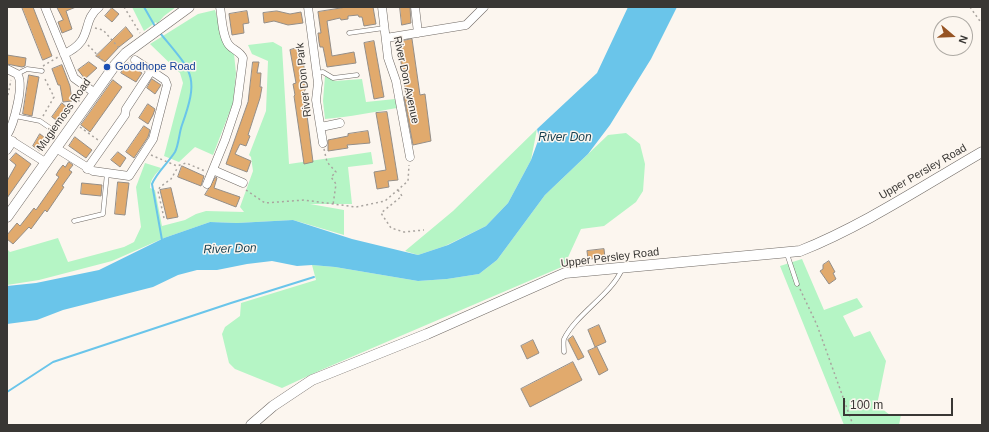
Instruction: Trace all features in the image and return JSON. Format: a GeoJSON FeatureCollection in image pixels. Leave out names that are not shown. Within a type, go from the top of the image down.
{"type":"FeatureCollection","features":[{"type":"Feature","properties":{"kind":"street"},"geometry":{"type":"LineString","coordinates":[[45,7],[74,78],[95,93]]}},
{"type":"Feature","properties":{"kind":"street"},"geometry":{"type":"LineString","coordinates":[[64,54],[78,46],[83,41],[93,12],[99,7]]}},
{"type":"Feature","properties":{"kind":"street","name":"Mugiemoss Road"},"geometry":{"type":"LineString","coordinates":[[7,217],[112,69],[126,53],[189,7]]}},
{"type":"Feature","properties":{"kind":"street"},"geometry":{"type":"LineString","coordinates":[[220,7],[226,39],[229,46],[241,54],[243,58],[237,104],[225,140],[210,177],[243,183]]}},
{"type":"Feature","properties":{"kind":"street","name":"River Don Park"},"geometry":{"type":"LineString","coordinates":[[308,7],[318,83],[316,100],[323,143]]}},
{"type":"Feature","properties":{"kind":"street","name":"River Don Avenue"},"geometry":{"type":"LineString","coordinates":[[382,7],[384,28],[410,157]]}},
{"type":"Feature","properties":{"kind":"street"},"geometry":{"type":"LineString","coordinates":[[415,7],[418,33]]}},
{"type":"Feature","properties":{"kind":"street"},"geometry":{"type":"LineString","coordinates":[[386,38],[466,25],[484,7]]}},
{"type":"Feature","properties":{"kind":"street"},"geometry":{"type":"LineString","coordinates":[[56,148],[87,169],[129,176],[153,139],[167,85],[165,80],[135,60]]}},
{"type":"Feature","properties":{"kind":"street"},"geometry":{"type":"LineString","coordinates":[[7,134],[12,127],[21,84],[20,77],[12,71]]}},
{"type":"Feature","properties":{"kind":"street"},"geometry":{"type":"LineString","coordinates":[[87,169],[125,115],[126,108],[151,71]]}},
{"type":"Feature","properties":{"kind":"street","name":"River Don Park"},"geometry":{"type":"LineString","coordinates":[[321,127],[340,123]]}},
{"type":"Feature","properties":{"kind":"street"},"geometry":{"type":"LineString","coordinates":[[7,150],[10,139],[45,162]]}},
{"type":"Feature","properties":{"kind":"street","name":"Upper Persley Road"},"geometry":{"type":"LineString","coordinates":[[251,425],[296,390],[329,372],[427,334],[565,273],[623,266],[800,251],[820,243],[899,200],[982,152]]}},
{"type":"Feature","properties":{"kind":"lane"},"geometry":{"type":"LineString","coordinates":[[349,33],[384,28]]}},
{"type":"Feature","properties":{"kind":"lane"},"geometry":{"type":"LineString","coordinates":[[12,71],[28,69],[42,71]]}},
{"type":"Feature","properties":{"kind":"lane"},"geometry":{"type":"LineString","coordinates":[[316,73],[322,72],[332,78],[357,74]]}},
{"type":"Feature","properties":{"kind":"lane"},"geometry":{"type":"LineString","coordinates":[[14,116],[40,121],[50,128]]}},
{"type":"Feature","properties":{"kind":"lane"},"geometry":{"type":"LineString","coordinates":[[74,221],[103,214],[107,173]]}},
{"type":"Feature","properties":{"kind":"lane"},"geometry":{"type":"LineString","coordinates":[[786,253],[797,284]]}},
{"type":"Feature","properties":{"kind":"lane"},"geometry":{"type":"LineString","coordinates":[[564,352],[564,341],[570,332],[620,275],[623,266]]}},
{"type":"Feature","properties":{"kind":"path"},"geometry":{"type":"LineString","coordinates":[[124,7],[145,39]]}},
{"type":"Feature","properties":{"kind":"path"},"geometry":{"type":"LineString","coordinates":[[970,7],[982,24]]}},
{"type":"Feature","properties":{"kind":"path"},"geometry":{"type":"LineString","coordinates":[[88,26],[103,30],[126,53]]}},
{"type":"Feature","properties":{"kind":"path"},"geometry":{"type":"LineString","coordinates":[[83,41],[86,42],[112,69]]}},
{"type":"Feature","properties":{"kind":"path"},"geometry":{"type":"LineString","coordinates":[[40,121],[54,97],[42,71],[43,64],[64,54]]}},
{"type":"Feature","properties":{"kind":"path"},"geometry":{"type":"LineString","coordinates":[[7,100],[12,71]]}},
{"type":"Feature","properties":{"kind":"path"},"geometry":{"type":"LineString","coordinates":[[7,80],[11,81]]}},
{"type":"Feature","properties":{"kind":"path"},"geometry":{"type":"LineString","coordinates":[[80,83],[77,87],[79,102],[85,107]]}},
{"type":"Feature","properties":{"kind":"path"},"geometry":{"type":"LineString","coordinates":[[74,122],[105,144]]}},
{"type":"Feature","properties":{"kind":"path"},"geometry":{"type":"LineString","coordinates":[[323,143],[327,162],[336,172],[332,177],[336,184],[333,205]]}},
{"type":"Feature","properties":{"kind":"path"},"geometry":{"type":"LineString","coordinates":[[243,183],[241,186],[265,203],[304,200],[356,208],[386,201],[398,190],[408,180],[410,157]]}},
{"type":"Feature","properties":{"kind":"path"},"geometry":{"type":"LineString","coordinates":[[158,158],[178,167]]}},
{"type":"Feature","properties":{"kind":"path"},"geometry":{"type":"LineString","coordinates":[[164,218],[158,191],[160,187],[171,179],[178,167],[186,163],[204,170],[206,176],[210,177]]}},
{"type":"Feature","properties":{"kind":"path"},"geometry":{"type":"LineString","coordinates":[[398,190],[402,196],[381,213],[391,228],[404,232],[424,230]]}},
{"type":"Feature","properties":{"kind":"path"},"geometry":{"type":"LineString","coordinates":[[797,284],[817,325],[853,425]]}},
{"type":"Feature","properties":{"kind":"green space"},"geometry":{"type":"Polygon","coordinates":[[[132,7],[176,7],[164,16],[157,24],[156,22],[144,31],[132,7]]]}},
{"type":"Feature","properties":{"kind":"green space"},"geometry":{"type":"Polygon","coordinates":[[[215,10],[225,45],[234,54],[236,73],[233,103],[213,155],[195,147],[179,162],[164,156],[183,83],[180,73],[150,44],[198,14],[215,10]]]}},
{"type":"Feature","properties":{"kind":"green space"},"geometry":{"type":"Polygon","coordinates":[[[273,42],[282,47],[289,164],[371,152],[373,164],[348,167],[352,204],[310,204],[344,210],[344,235],[293,220],[237,223],[210,222],[164,238],[112,261],[39,280],[7,285],[7,249],[10,252],[58,238],[68,262],[124,247],[134,242],[141,227],[136,187],[145,163],[161,168],[152,179],[150,188],[155,190],[162,226],[185,220],[206,211],[244,212],[240,207],[253,171],[251,157],[249,155],[266,111],[268,61],[252,54],[248,45],[273,42]]]}},
{"type":"Feature","properties":{"kind":"green space"},"geometry":{"type":"Polygon","coordinates":[[[325,76],[335,81],[362,79],[366,102],[395,99],[397,108],[325,119],[323,101],[325,76]]]}},
{"type":"Feature","properties":{"kind":"green space"},"geometry":{"type":"Polygon","coordinates":[[[537,129],[531,160],[508,203],[486,226],[445,246],[418,255],[405,251],[453,211],[537,129]]]}},
{"type":"Feature","properties":{"kind":"green space"},"geometry":{"type":"Polygon","coordinates":[[[626,133],[640,144],[645,164],[643,191],[636,202],[604,226],[581,229],[564,266],[282,388],[235,369],[229,363],[222,334],[225,327],[240,316],[241,303],[316,280],[312,265],[335,267],[418,281],[447,279],[479,274],[497,260],[545,195],[608,135],[626,133]]]}},
{"type":"Feature","properties":{"kind":"green space"},"geometry":{"type":"Polygon","coordinates":[[[802,259],[824,310],[857,298],[863,307],[843,316],[854,337],[870,331],[886,361],[877,405],[890,415],[901,415],[899,425],[844,425],[780,266],[802,259]]]}},
{"type":"Feature","properties":{"kind":"water","name":"River Don"},"geometry":{"type":"Polygon","coordinates":[[[628,7],[677,7],[651,59],[610,125],[588,154],[545,195],[497,260],[479,274],[447,279],[418,281],[335,267],[312,265],[297,266],[272,261],[217,270],[197,270],[178,275],[153,287],[63,310],[37,320],[7,324],[7,286],[36,283],[99,270],[164,238],[210,222],[237,223],[293,220],[352,239],[418,255],[448,245],[486,226],[508,203],[531,160],[539,138],[537,129],[597,73],[628,7]]]}},
{"type":"Feature","properties":{"kind":"building"},"geometry":{"type":"Polygon","coordinates":[[[22,7],[33,7],[52,56],[43,60],[22,7]]]}},
{"type":"Feature","properties":{"kind":"building"},"geometry":{"type":"Polygon","coordinates":[[[57,7],[76,7],[66,11],[72,29],[62,33],[58,22],[63,20],[57,7]]]}},
{"type":"Feature","properties":{"kind":"building"},"geometry":{"type":"Polygon","coordinates":[[[347,7],[373,7],[376,24],[364,26],[362,17],[359,17],[358,15],[348,16],[348,19],[341,20],[340,18],[327,21],[332,56],[354,52],[356,63],[327,67],[323,47],[320,47],[319,42],[318,33],[321,33],[318,12],[347,7]]]}},
{"type":"Feature","properties":{"kind":"building"},"geometry":{"type":"Polygon","coordinates":[[[400,7],[410,7],[411,23],[402,25],[400,7]]]}},
{"type":"Feature","properties":{"kind":"building"},"geometry":{"type":"Polygon","coordinates":[[[112,8],[119,14],[112,22],[105,16],[112,8]]]}},
{"type":"Feature","properties":{"kind":"building"},"geometry":{"type":"Polygon","coordinates":[[[247,11],[249,23],[243,24],[244,33],[232,35],[229,14],[247,11]]]}},
{"type":"Feature","properties":{"kind":"building"},"geometry":{"type":"Polygon","coordinates":[[[277,11],[290,14],[301,12],[303,23],[288,25],[274,21],[264,23],[263,13],[277,11]]]}},
{"type":"Feature","properties":{"kind":"building"},"geometry":{"type":"Polygon","coordinates":[[[126,27],[133,36],[119,47],[105,62],[96,56],[126,27]]]}},
{"type":"Feature","properties":{"kind":"building"},"geometry":{"type":"Polygon","coordinates":[[[412,39],[420,95],[425,94],[431,141],[413,145],[404,97],[406,96],[398,42],[412,39]]]}},
{"type":"Feature","properties":{"kind":"building"},"geometry":{"type":"Polygon","coordinates":[[[374,41],[384,97],[374,99],[364,43],[374,41]]]}},
{"type":"Feature","properties":{"kind":"building"},"geometry":{"type":"Polygon","coordinates":[[[301,47],[306,80],[304,80],[306,88],[304,92],[313,162],[304,164],[294,96],[293,84],[296,83],[290,50],[301,47]]]}},
{"type":"Feature","properties":{"kind":"building"},"geometry":{"type":"Polygon","coordinates":[[[7,55],[26,58],[25,66],[22,67],[7,64],[7,55]]]}},
{"type":"Feature","properties":{"kind":"building"},"geometry":{"type":"Polygon","coordinates":[[[89,62],[97,68],[85,79],[78,70],[89,62]]]}},
{"type":"Feature","properties":{"kind":"building"},"geometry":{"type":"Polygon","coordinates":[[[253,62],[259,62],[257,73],[261,73],[260,87],[262,87],[260,98],[246,146],[240,144],[235,154],[251,161],[247,172],[226,164],[248,102],[253,62]]]}},
{"type":"Feature","properties":{"kind":"building"},"geometry":{"type":"Polygon","coordinates":[[[128,63],[142,73],[136,82],[121,73],[128,63]]]}},
{"type":"Feature","properties":{"kind":"building"},"geometry":{"type":"Polygon","coordinates":[[[62,65],[70,86],[72,101],[63,102],[60,85],[58,85],[52,69],[62,65]]]}},
{"type":"Feature","properties":{"kind":"building"},"geometry":{"type":"Polygon","coordinates":[[[29,75],[39,77],[32,116],[23,114],[29,75]]]}},
{"type":"Feature","properties":{"kind":"building"},"geometry":{"type":"Polygon","coordinates":[[[152,79],[161,85],[155,94],[147,88],[152,79]]]}},
{"type":"Feature","properties":{"kind":"building"},"geometry":{"type":"Polygon","coordinates":[[[113,80],[122,87],[90,132],[81,125],[113,80]]]}},
{"type":"Feature","properties":{"kind":"building"},"geometry":{"type":"Polygon","coordinates":[[[62,103],[70,110],[60,123],[52,117],[62,103]]]}},
{"type":"Feature","properties":{"kind":"building"},"geometry":{"type":"Polygon","coordinates":[[[148,104],[155,109],[148,124],[139,118],[148,104]]]}},
{"type":"Feature","properties":{"kind":"building"},"geometry":{"type":"Polygon","coordinates":[[[387,112],[398,180],[388,181],[389,187],[377,189],[374,172],[386,170],[376,113],[387,112]]]}},
{"type":"Feature","properties":{"kind":"building"},"geometry":{"type":"Polygon","coordinates":[[[144,126],[150,130],[148,137],[134,158],[126,152],[144,126]]]}},
{"type":"Feature","properties":{"kind":"building"},"geometry":{"type":"Polygon","coordinates":[[[368,131],[370,143],[347,145],[348,148],[328,151],[328,140],[348,136],[348,134],[368,131]]]}},
{"type":"Feature","properties":{"kind":"building"},"geometry":{"type":"Polygon","coordinates":[[[40,134],[48,140],[40,151],[33,146],[40,134]]]}},
{"type":"Feature","properties":{"kind":"building"},"geometry":{"type":"Polygon","coordinates":[[[75,137],[92,150],[86,158],[69,146],[75,137]]]}},
{"type":"Feature","properties":{"kind":"building"},"geometry":{"type":"Polygon","coordinates":[[[118,152],[126,158],[120,167],[111,160],[118,152]]]}},
{"type":"Feature","properties":{"kind":"building"},"geometry":{"type":"Polygon","coordinates":[[[16,153],[31,164],[7,198],[7,181],[16,165],[10,160],[16,153]]]}},
{"type":"Feature","properties":{"kind":"building"},"geometry":{"type":"Polygon","coordinates":[[[69,162],[73,165],[69,170],[72,172],[47,212],[45,210],[31,229],[29,227],[13,244],[7,239],[7,235],[17,223],[20,226],[34,208],[36,210],[59,177],[56,175],[59,170],[63,165],[65,167],[69,162]]]}},
{"type":"Feature","properties":{"kind":"building"},"geometry":{"type":"Polygon","coordinates":[[[182,166],[204,176],[201,186],[178,177],[182,166]]]}},
{"type":"Feature","properties":{"kind":"building"},"geometry":{"type":"Polygon","coordinates":[[[216,177],[214,188],[240,197],[236,207],[205,195],[216,177]]]}},
{"type":"Feature","properties":{"kind":"building"},"geometry":{"type":"Polygon","coordinates":[[[118,182],[129,183],[125,215],[115,214],[118,182]]]}},
{"type":"Feature","properties":{"kind":"building"},"geometry":{"type":"Polygon","coordinates":[[[82,183],[102,185],[101,196],[81,194],[82,183]]]}},
{"type":"Feature","properties":{"kind":"building"},"geometry":{"type":"Polygon","coordinates":[[[171,188],[178,217],[167,219],[160,190],[171,188]]]}},
{"type":"Feature","properties":{"kind":"building"},"geometry":{"type":"Polygon","coordinates":[[[604,249],[605,258],[588,259],[587,251],[604,249]]]}},
{"type":"Feature","properties":{"kind":"building"},"geometry":{"type":"Polygon","coordinates":[[[829,261],[835,272],[833,273],[836,279],[829,284],[820,271],[823,269],[823,265],[829,261]]]}},
{"type":"Feature","properties":{"kind":"building"},"geometry":{"type":"Polygon","coordinates":[[[599,325],[606,342],[595,347],[588,330],[599,325]]]}},
{"type":"Feature","properties":{"kind":"building"},"geometry":{"type":"Polygon","coordinates":[[[573,336],[584,357],[578,360],[568,340],[573,336]]]}},
{"type":"Feature","properties":{"kind":"building"},"geometry":{"type":"Polygon","coordinates":[[[533,340],[539,353],[527,359],[521,346],[533,340]]]}},
{"type":"Feature","properties":{"kind":"building"},"geometry":{"type":"Polygon","coordinates":[[[597,347],[608,370],[599,375],[588,351],[597,347]]]}},
{"type":"Feature","properties":{"kind":"building"},"geometry":{"type":"Polygon","coordinates":[[[573,362],[582,380],[530,407],[521,389],[573,362]]]}},
{"type":"Feature","properties":{"kind":"waterway"},"geometry":{"type":"LineString","coordinates":[[144,7],[156,28]]}},
{"type":"Feature","properties":{"kind":"waterway"},"geometry":{"type":"LineString","coordinates":[[160,33],[186,66],[190,75],[191,84],[191,95],[188,108],[175,152],[152,184],[162,240]]}},
{"type":"Feature","properties":{"kind":"waterway"},"geometry":{"type":"LineString","coordinates":[[7,392],[53,362],[314,277]]}},
{"type":"Feature","properties":{"kind":"place","name":"Goodhope Road"},"geometry":{"type":"Point","coordinates":[107,67]}}]}
